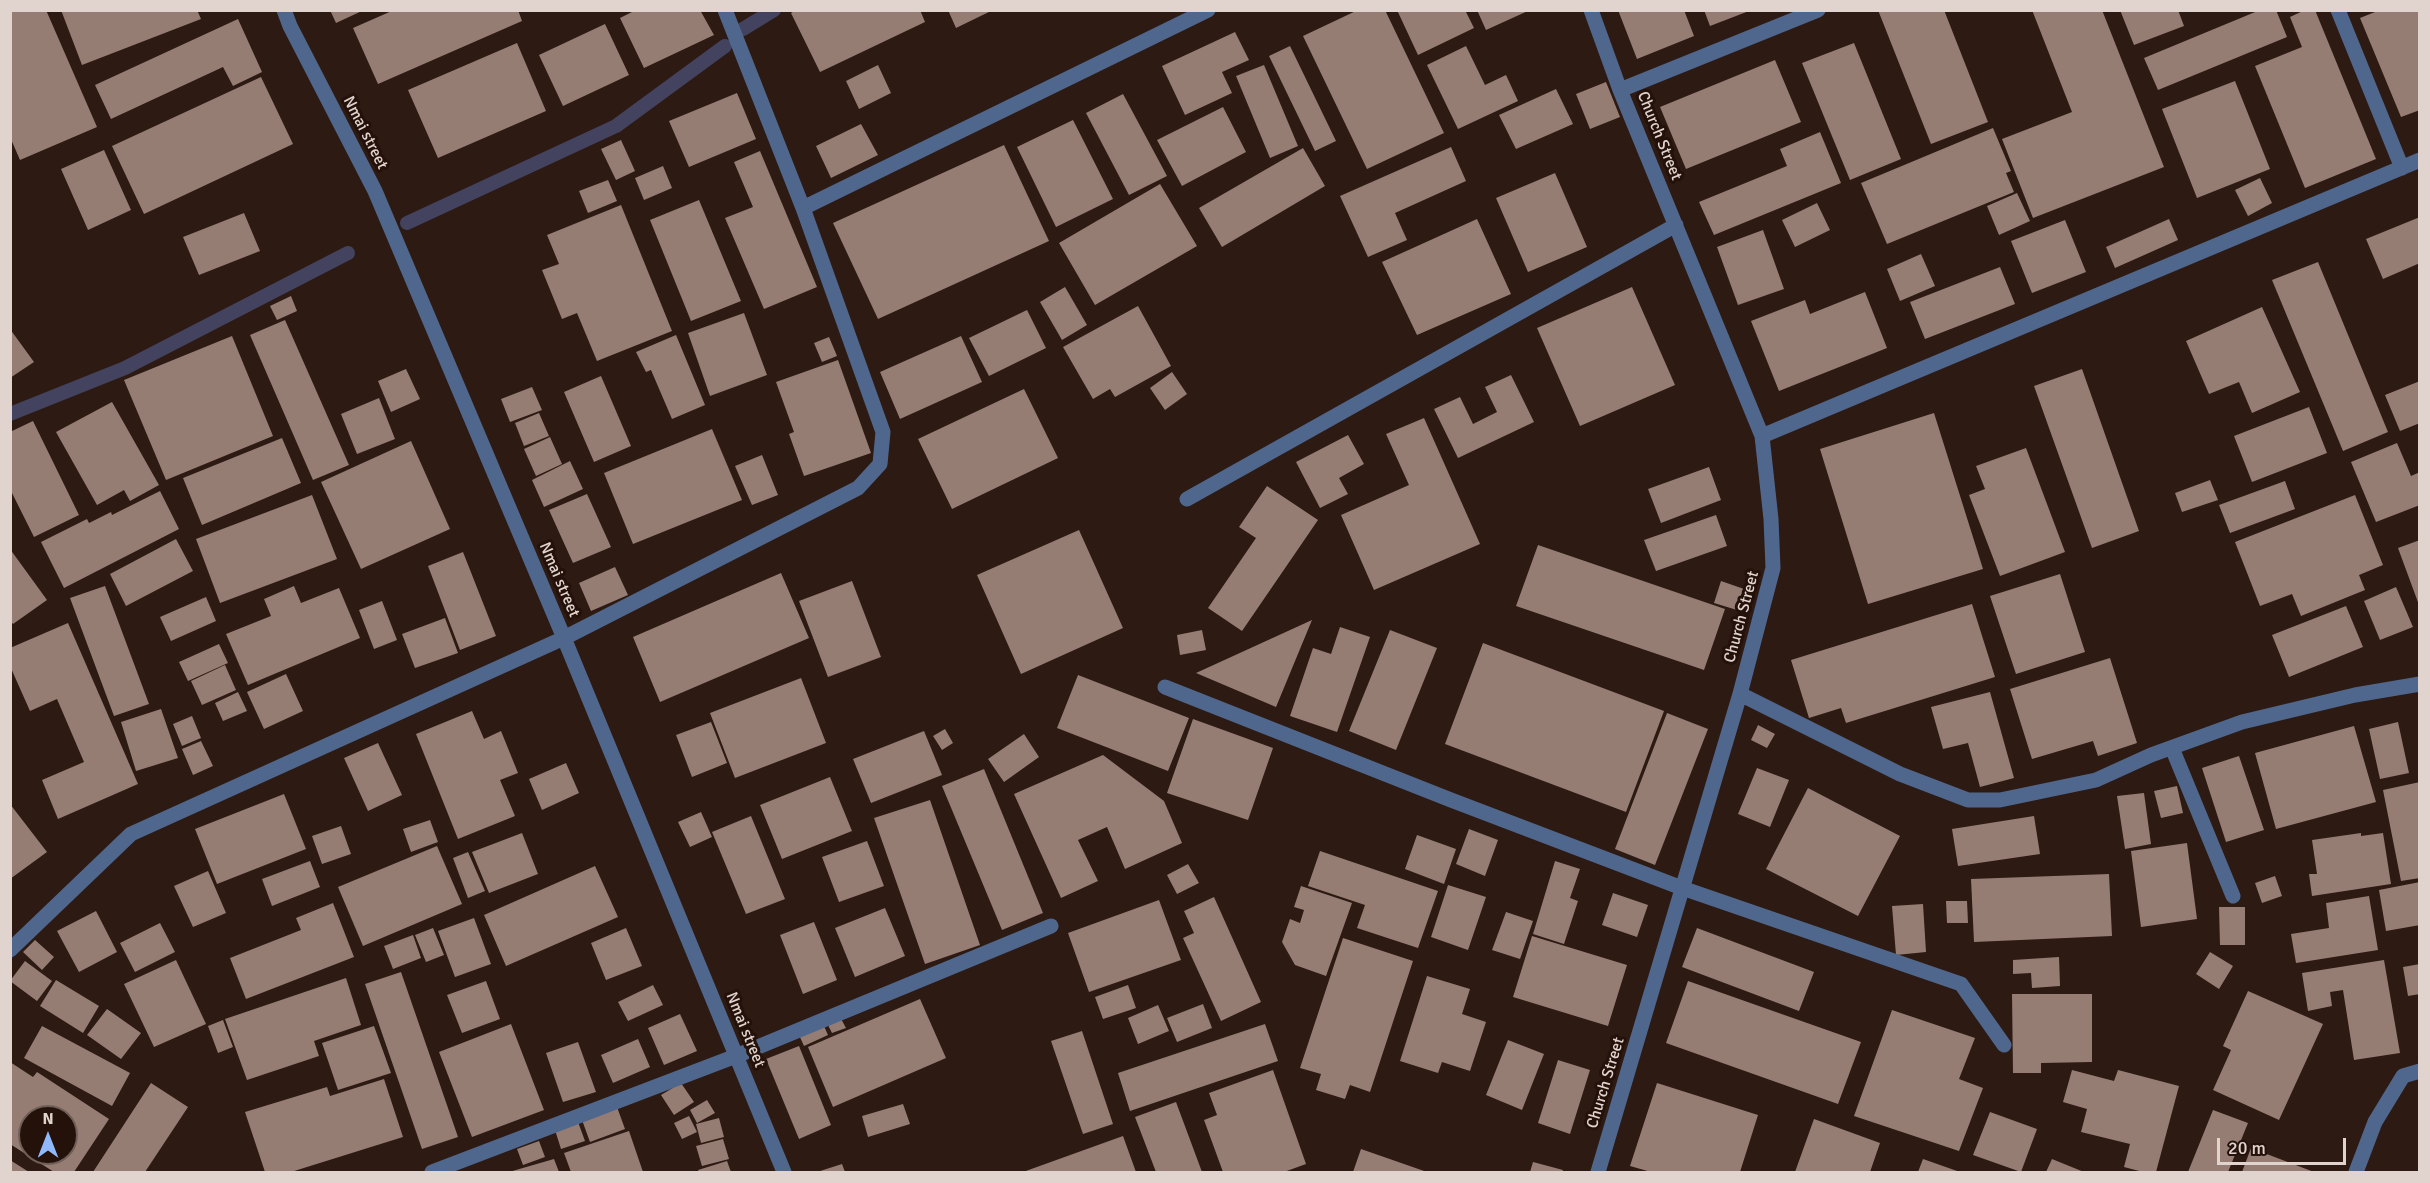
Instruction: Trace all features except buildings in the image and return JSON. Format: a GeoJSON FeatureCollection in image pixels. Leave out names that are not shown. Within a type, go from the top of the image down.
{"type":"FeatureCollection","features":[{"type":"Feature","properties":{"kind":"street","name":"Nmai street"},"geometry":{"type":"LineString","coordinates":[[284,10],[290,26],[375,191],[564,638],[783,1173]]}},
{"type":"Feature","properties":{"kind":"street"},"geometry":{"type":"LineString","coordinates":[[10,950],[131,834],[564,638],[858,488],[880,464],[883,432],[803,208],[725,10]]}},
{"type":"Feature","properties":{"kind":"street"},"geometry":{"type":"LineString","coordinates":[[803,208],[1208,10]]}},
{"type":"Feature","properties":{"kind":"street","name":"Church Street"},"geometry":{"type":"LineString","coordinates":[[1591,10],[1620,90],[1762,436],[1771,519],[1773,568],[1740,694],[1598,1173]]}},
{"type":"Feature","properties":{"kind":"street"},"geometry":{"type":"LineString","coordinates":[[1620,90],[1818,10]]}},
{"type":"Feature","properties":{"kind":"street"},"geometry":{"type":"LineString","coordinates":[[2338,10],[2402,168]]}},
{"type":"Feature","properties":{"kind":"street"},"geometry":{"type":"LineString","coordinates":[[1762,436],[2420,160]]}},
{"type":"Feature","properties":{"kind":"street"},"geometry":{"type":"LineString","coordinates":[[1187,499],[1676,225]]}},
{"type":"Feature","properties":{"kind":"street"},"geometry":{"type":"LineString","coordinates":[[1740,694],[1900,774],[1968,800],[2000,800],[2096,780],[2242,722],[2355,695],[2420,684]]}},
{"type":"Feature","properties":{"kind":"street"},"geometry":{"type":"LineString","coordinates":[[1165,687],[1682,888],[1960,984],[2004,1045]]}},
{"type":"Feature","properties":{"kind":"street"},"geometry":{"type":"LineString","coordinates":[[2172,748],[2233,896]]}},
{"type":"Feature","properties":{"kind":"street"},"geometry":{"type":"LineString","coordinates":[[432,1173],[736,1056],[1051,926]]}},
{"type":"Feature","properties":{"kind":"street"},"geometry":{"type":"LineString","coordinates":[[2356,1173],[2375,1122],[2403,1076],[2420,1071]]}},
{"type":"Feature","properties":{"kind":"waterway"},"geometry":{"type":"LineString","coordinates":[[743,29],[774,10]]}},
{"type":"Feature","properties":{"kind":"waterway"},"geometry":{"type":"LineString","coordinates":[[407,223],[616,126],[725,46]]}},
{"type":"Feature","properties":{"kind":"waterway"},"geometry":{"type":"LineString","coordinates":[[10,414],[125,368],[348,253]]}}]}
